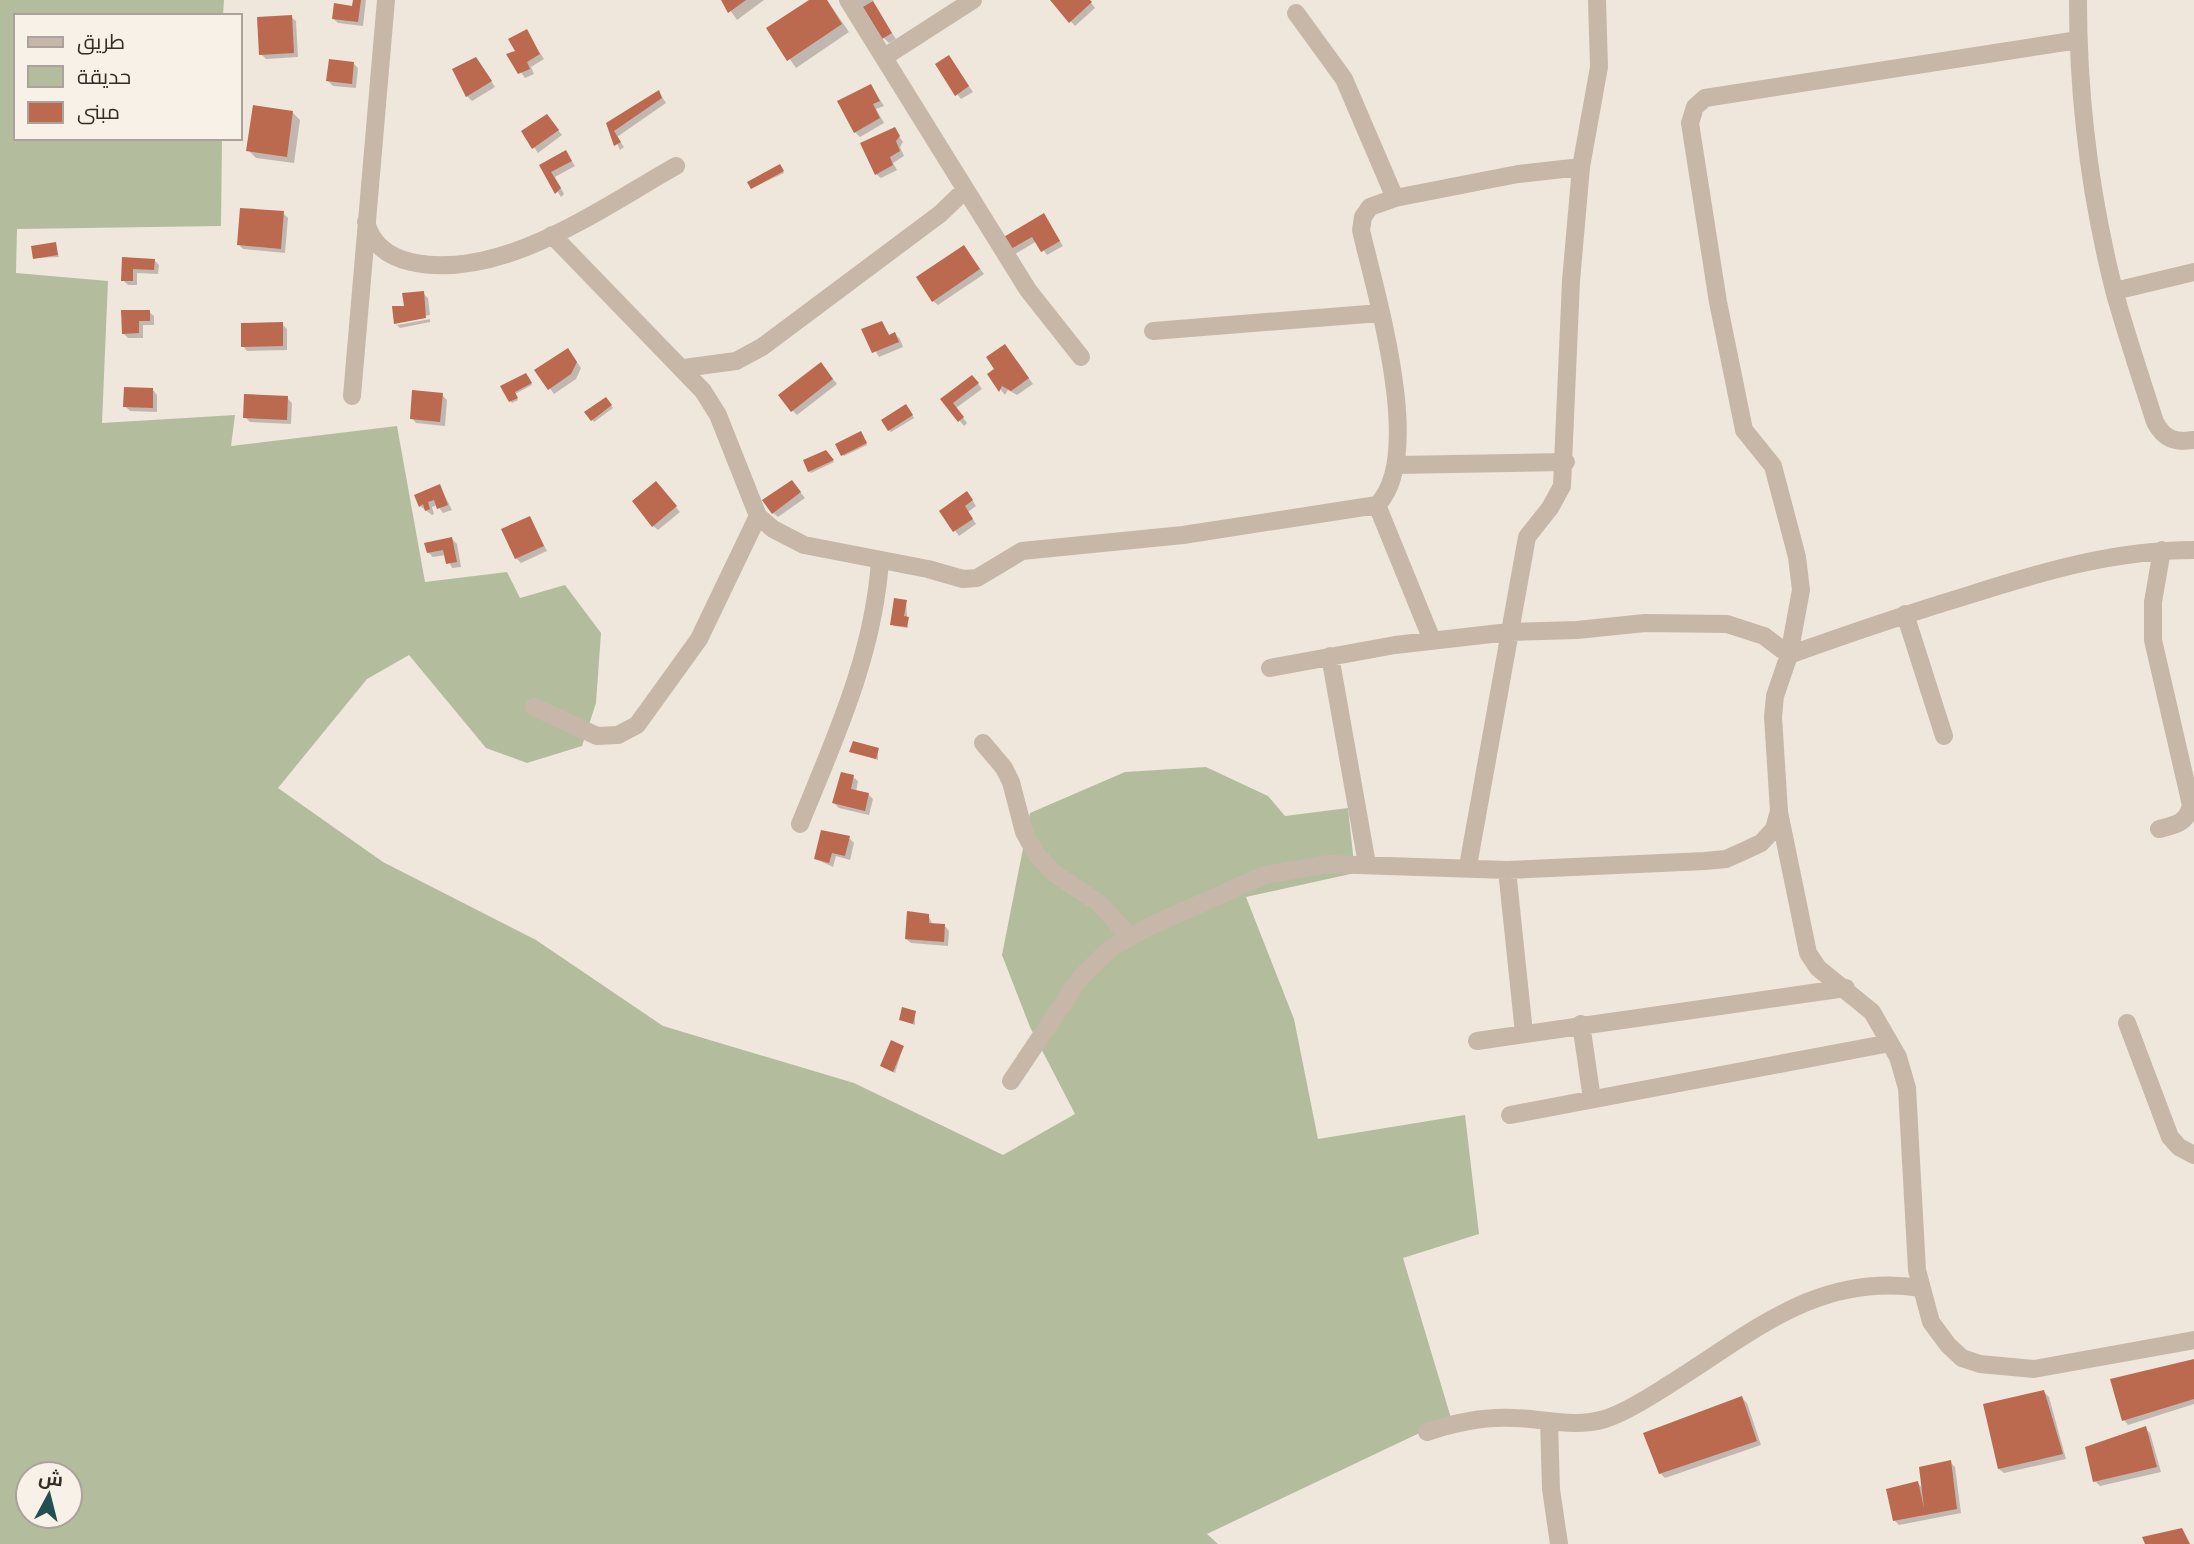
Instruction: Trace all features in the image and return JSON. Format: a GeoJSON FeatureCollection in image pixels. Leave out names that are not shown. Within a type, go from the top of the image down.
{"type":"FeatureCollection","features":[{"type":"Feature","properties":{"kind":"street"},"geometry":{"type":"LineString","coordinates":[[352,397],[365,219],[386,0]]}},
{"type":"Feature","properties":{"kind":"street"},"geometry":{"type":"LineString","coordinates":[[848,0],[886,56],[964,191],[1028,290],[1081,357]]}},
{"type":"Feature","properties":{"kind":"street"},"geometry":{"type":"LineString","coordinates":[[886,56],[973,0]]}},
{"type":"Feature","properties":{"kind":"street"},"geometry":{"type":"LineString","coordinates":[[1468,866],[1527,537],[1558,496],[1566,462],[1571,281],[1581,167],[1599,68],[1597,0]]}},
{"type":"Feature","properties":{"kind":"street"},"geometry":{"type":"LineString","coordinates":[[2078,0],[2078,40],[2089,167],[2115,292],[2155,422],[2169,439],[2180,442],[2194,440]]}},
{"type":"Feature","properties":{"kind":"street"},"geometry":{"type":"LineString","coordinates":[[1296,13],[1344,79],[1395,198]]}},
{"type":"Feature","properties":{"kind":"street"},"geometry":{"type":"LineString","coordinates":[[2078,40],[1705,98],[1695,107],[1690,123],[1718,302],[1744,430],[1773,466],[1797,557],[1801,590],[1789,655],[1775,696],[1773,718],[1779,811],[1808,953],[1818,968],[1846,988],[1872,1012],[1890,1044],[1907,1088],[1921,1288],[1931,1322],[1948,1345],[1962,1358],[1980,1364],[2034,1369],[2194,1340]]}},
{"type":"Feature","properties":{"kind":"street"},"geometry":{"type":"LineString","coordinates":[[365,219],[373,238],[388,254],[425,265],[454,267],[484,262],[552,235],[676,166]]}},
{"type":"Feature","properties":{"kind":"street"},"geometry":{"type":"LineString","coordinates":[[552,235],[684,368],[718,415],[758,516],[773,529],[804,545],[963,579],[977,578],[1022,551],[1183,535],[1377,505],[1393,483],[1396,465],[1395,392],[1361,230],[1363,217],[1370,207],[1395,198],[1518,174],[1581,167]]}},
{"type":"Feature","properties":{"kind":"street"},"geometry":{"type":"LineString","coordinates":[[684,368],[736,361],[761,347],[940,214],[964,191]]}},
{"type":"Feature","properties":{"kind":"street"},"geometry":{"type":"LineString","coordinates":[[2115,292],[2194,272]]}},
{"type":"Feature","properties":{"kind":"street"},"geometry":{"type":"LineString","coordinates":[[1153,331],[1380,313]]}},
{"type":"Feature","properties":{"kind":"street"},"geometry":{"type":"LineString","coordinates":[[1396,465],[1566,462]]}},
{"type":"Feature","properties":{"kind":"street"},"geometry":{"type":"LineString","coordinates":[[1377,505],[1432,640]]}},
{"type":"Feature","properties":{"kind":"street"},"geometry":{"type":"LineString","coordinates":[[534,707],[597,736],[618,735],[637,725],[699,639],[758,516]]}},
{"type":"Feature","properties":{"kind":"street"},"geometry":{"type":"LineString","coordinates":[[1789,655],[1905,614],[2026,576],[2097,558],[2162,550],[2194,550]]}},
{"type":"Feature","properties":{"kind":"street"},"geometry":{"type":"LineString","coordinates":[[2159,829],[2182,823],[2189,815],[2191,805],[2153,640],[2153,602],[2162,550]]}},
{"type":"Feature","properties":{"kind":"street"},"geometry":{"type":"LineString","coordinates":[[800,824],[866,653],[874,623],[880,560]]}},
{"type":"Feature","properties":{"kind":"street"},"geometry":{"type":"LineString","coordinates":[[1905,614],[1944,736]]}},
{"type":"Feature","properties":{"kind":"street"},"geometry":{"type":"LineString","coordinates":[[1270,668],[1432,640],[1645,623],[1727,624],[1764,636],[1789,655]]}},
{"type":"Feature","properties":{"kind":"street"},"geometry":{"type":"LineString","coordinates":[[1330,656],[1367,864]]}},
{"type":"Feature","properties":{"kind":"street"},"geometry":{"type":"LineString","coordinates":[[983,743],[1004,768],[1011,782],[1024,832],[1036,854],[1054,873],[1098,903],[1129,936]]}},
{"type":"Feature","properties":{"kind":"street"},"geometry":{"type":"LineString","coordinates":[[1011,1081],[1080,978],[1111,948],[1129,936],[1265,875],[1306,866],[1468,866],[1507,870],[1726,859],[1761,843],[1773,829],[1779,811]]}},
{"type":"Feature","properties":{"kind":"street"},"geometry":{"type":"LineString","coordinates":[[1507,870],[1524,1033]]}},
{"type":"Feature","properties":{"kind":"street"},"geometry":{"type":"LineString","coordinates":[[1477,1041],[1846,988]]}},
{"type":"Feature","properties":{"kind":"street"},"geometry":{"type":"LineString","coordinates":[[2127,1023],[2170,1137],[2179,1147],[2194,1155]]}},
{"type":"Feature","properties":{"kind":"street"},"geometry":{"type":"LineString","coordinates":[[1581,1024],[1592,1100]]}},
{"type":"Feature","properties":{"kind":"street"},"geometry":{"type":"LineString","coordinates":[[1510,1115],[1890,1044]]}},
{"type":"Feature","properties":{"kind":"street"},"geometry":{"type":"LineString","coordinates":[[1427,1432],[1473,1419],[1516,1418],[1583,1424],[1621,1413],[1814,1297],[1865,1285],[1921,1288]]}},
{"type":"Feature","properties":{"kind":"street"},"geometry":{"type":"LineString","coordinates":[[1549,1421],[1550,1489],[1559,1544]]}},
{"type":"Feature","properties":{"kind":"green space"},"geometry":{"type":"Polygon","coordinates":[[[0,0],[224,0],[223,14],[14,14],[14,140],[222,140],[221,226],[17,229],[16,273],[108,281],[102,423],[235,415],[231,446],[397,426],[425,582],[507,572],[520,598],[565,585],[601,633],[596,703],[582,746],[527,763],[486,748],[409,655],[367,679],[278,788],[383,862],[536,940],[663,1026],[854,1083],[1003,1155],[1075,1114],[1030,1027],[1002,955],[1030,813],[1125,772],[1206,767],[1268,796],[1285,816],[1348,808],[1355,873],[1246,897],[1294,1019],[1318,1139],[1465,1115],[1479,1234],[1403,1258],[1451,1418],[1207,1534],[1218,1544],[0,1544],[0,0]]]}},
{"type":"Feature","properties":{"kind":"building"},"geometry":{"type":"Polygon","coordinates":[[[353,0],[361,0],[358,22],[332,19],[334,3],[352,6],[353,0]]]}},
{"type":"Feature","properties":{"kind":"building"},"geometry":{"type":"Polygon","coordinates":[[[721,0],[746,0],[728,13],[721,0]]]}},
{"type":"Feature","properties":{"kind":"building"},"geometry":{"type":"Polygon","coordinates":[[[809,0],[827,0],[842,24],[787,61],[766,28],[809,0]]]}},
{"type":"Feature","properties":{"kind":"building"},"geometry":{"type":"Polygon","coordinates":[[[1050,0],[1090,0],[1092,2],[1069,23],[1050,0]]]}},
{"type":"Feature","properties":{"kind":"building"},"geometry":{"type":"Polygon","coordinates":[[[873,1],[892,33],[882,39],[863,7],[873,1]]]}},
{"type":"Feature","properties":{"kind":"building"},"geometry":{"type":"Polygon","coordinates":[[[292,15],[294,53],[259,55],[257,17],[292,15]]]}},
{"type":"Feature","properties":{"kind":"building"},"geometry":{"type":"Polygon","coordinates":[[[527,29],[540,54],[527,62],[530,69],[518,74],[506,54],[515,51],[508,39],[527,29]]]}},
{"type":"Feature","properties":{"kind":"building"},"geometry":{"type":"Polygon","coordinates":[[[949,55],[969,86],[955,96],[935,64],[949,55]]]}},
{"type":"Feature","properties":{"kind":"building"},"geometry":{"type":"Polygon","coordinates":[[[476,57],[492,81],[466,97],[452,69],[476,57]]]}},
{"type":"Feature","properties":{"kind":"building"},"geometry":{"type":"Polygon","coordinates":[[[329,59],[354,62],[352,84],[326,81],[329,59]]]}},
{"type":"Feature","properties":{"kind":"building"},"geometry":{"type":"Polygon","coordinates":[[[871,84],[880,101],[873,104],[880,118],[854,133],[837,101],[871,84]]]}},
{"type":"Feature","properties":{"kind":"building"},"geometry":{"type":"Polygon","coordinates":[[[659,90],[662,98],[614,131],[621,142],[614,146],[606,123],[659,90]]]}},
{"type":"Feature","properties":{"kind":"building"},"geometry":{"type":"Polygon","coordinates":[[[253,105],[293,111],[287,157],[246,151],[253,105]]]}},
{"type":"Feature","properties":{"kind":"building"},"geometry":{"type":"Polygon","coordinates":[[[547,114],[559,130],[532,149],[521,131],[547,114]]]}},
{"type":"Feature","properties":{"kind":"building"},"geometry":{"type":"Polygon","coordinates":[[[895,127],[900,136],[896,141],[900,151],[890,157],[893,165],[875,175],[860,143],[895,127]]]}},
{"type":"Feature","properties":{"kind":"building"},"geometry":{"type":"Polygon","coordinates":[[[566,150],[572,161],[551,172],[561,188],[555,194],[539,165],[566,150]]]}},
{"type":"Feature","properties":{"kind":"building"},"geometry":{"type":"Polygon","coordinates":[[[780,164],[784,171],[751,189],[747,182],[780,164]]]}},
{"type":"Feature","properties":{"kind":"building"},"geometry":{"type":"Polygon","coordinates":[[[240,208],[284,211],[281,249],[237,245],[240,208]]]}},
{"type":"Feature","properties":{"kind":"building"},"geometry":{"type":"Polygon","coordinates":[[[1044,213],[1060,241],[1041,252],[1032,237],[1009,250],[1002,238],[1044,213]]]}},
{"type":"Feature","properties":{"kind":"building"},"geometry":{"type":"Polygon","coordinates":[[[56,242],[58,255],[33,259],[31,246],[56,242]]]}},
{"type":"Feature","properties":{"kind":"building"},"geometry":{"type":"Polygon","coordinates":[[[964,245],[980,269],[932,302],[916,277],[964,245]]]}},
{"type":"Feature","properties":{"kind":"building"},"geometry":{"type":"Polygon","coordinates":[[[122,257],[155,259],[154,270],[133,269],[133,281],[121,281],[122,257]]]}},
{"type":"Feature","properties":{"kind":"building"},"geometry":{"type":"Polygon","coordinates":[[[424,291],[426,318],[394,324],[392,306],[404,306],[402,293],[424,291]]]}},
{"type":"Feature","properties":{"kind":"building"},"geometry":{"type":"Polygon","coordinates":[[[121,310],[150,310],[150,321],[139,321],[139,333],[122,334],[121,310]]]}},
{"type":"Feature","properties":{"kind":"building"},"geometry":{"type":"Polygon","coordinates":[[[882,321],[889,335],[895,332],[899,342],[872,353],[861,329],[882,321]]]}},
{"type":"Feature","properties":{"kind":"building"},"geometry":{"type":"Polygon","coordinates":[[[283,322],[283,346],[241,347],[241,323],[283,322]]]}},
{"type":"Feature","properties":{"kind":"building"},"geometry":{"type":"Polygon","coordinates":[[[1005,344],[1029,378],[1011,391],[1002,386],[999,392],[987,374],[994,369],[986,357],[1005,344]]]}},
{"type":"Feature","properties":{"kind":"building"},"geometry":{"type":"Polygon","coordinates":[[[568,348],[577,362],[571,374],[548,390],[534,370],[568,348]]]}},
{"type":"Feature","properties":{"kind":"building"},"geometry":{"type":"Polygon","coordinates":[[[821,362],[833,379],[791,412],[778,395],[821,362]]]}},
{"type":"Feature","properties":{"kind":"building"},"geometry":{"type":"Polygon","coordinates":[[[526,373],[532,383],[515,392],[518,398],[509,402],[500,386],[526,373]]]}},
{"type":"Feature","properties":{"kind":"building"},"geometry":{"type":"Polygon","coordinates":[[[972,375],[979,383],[953,403],[964,417],[958,422],[940,399],[972,375]]]}},
{"type":"Feature","properties":{"kind":"building"},"geometry":{"type":"Polygon","coordinates":[[[124,387],[153,388],[153,408],[123,407],[124,387]]]}},
{"type":"Feature","properties":{"kind":"building"},"geometry":{"type":"Polygon","coordinates":[[[412,390],[443,393],[440,422],[410,419],[412,390]]]}},
{"type":"Feature","properties":{"kind":"building"},"geometry":{"type":"Polygon","coordinates":[[[244,394],[288,396],[287,420],[243,418],[244,394]]]}},
{"type":"Feature","properties":{"kind":"building"},"geometry":{"type":"Polygon","coordinates":[[[606,397],[612,405],[591,421],[584,412],[606,397]]]}},
{"type":"Feature","properties":{"kind":"building"},"geometry":{"type":"Polygon","coordinates":[[[906,404],[913,415],[888,431],[881,420],[906,404]]]}},
{"type":"Feature","properties":{"kind":"building"},"geometry":{"type":"Polygon","coordinates":[[[861,431],[867,443],[841,456],[835,444],[861,431]]]}},
{"type":"Feature","properties":{"kind":"building"},"geometry":{"type":"Polygon","coordinates":[[[826,450],[834,460],[808,472],[803,460],[826,450]]]}},
{"type":"Feature","properties":{"kind":"building"},"geometry":{"type":"Polygon","coordinates":[[[792,480],[801,492],[772,514],[762,500],[792,480]]]}},
{"type":"Feature","properties":{"kind":"building"},"geometry":{"type":"Polygon","coordinates":[[[656,481],[677,506],[652,527],[632,501],[656,481]]]}},
{"type":"Feature","properties":{"kind":"building"},"geometry":{"type":"Polygon","coordinates":[[[440,484],[448,505],[437,509],[434,500],[428,502],[430,509],[425,511],[423,504],[419,507],[414,495],[440,484]]]}},
{"type":"Feature","properties":{"kind":"building"},"geometry":{"type":"Polygon","coordinates":[[[967,491],[973,500],[965,506],[973,519],[953,532],[939,511],[967,491]]]}},
{"type":"Feature","properties":{"kind":"building"},"geometry":{"type":"Polygon","coordinates":[[[530,516],[544,546],[515,559],[501,529],[530,516]]]}},
{"type":"Feature","properties":{"kind":"building"},"geometry":{"type":"Polygon","coordinates":[[[452,537],[457,562],[446,564],[443,550],[427,553],[424,543],[452,537]]]}},
{"type":"Feature","properties":{"kind":"building"},"geometry":{"type":"Polygon","coordinates":[[[894,598],[907,600],[904,616],[909,617],[907,627],[890,625],[894,598]]]}},
{"type":"Feature","properties":{"kind":"building"},"geometry":{"type":"Polygon","coordinates":[[[853,741],[879,748],[876,759],[849,752],[853,741]]]}},
{"type":"Feature","properties":{"kind":"building"},"geometry":{"type":"Polygon","coordinates":[[[841,772],[854,775],[851,789],[869,793],[865,811],[832,803],[841,772]]]}},
{"type":"Feature","properties":{"kind":"building"},"geometry":{"type":"Polygon","coordinates":[[[821,830],[850,836],[845,856],[832,853],[829,863],[814,859],[821,830]]]}},
{"type":"Feature","properties":{"kind":"building"},"geometry":{"type":"Polygon","coordinates":[[[907,911],[929,914],[929,923],[945,924],[944,942],[905,939],[907,911]]]}},
{"type":"Feature","properties":{"kind":"building"},"geometry":{"type":"Polygon","coordinates":[[[902,1007],[916,1011],[913,1024],[899,1020],[902,1007]]]}},
{"type":"Feature","properties":{"kind":"building"},"geometry":{"type":"Polygon","coordinates":[[[891,1040],[904,1046],[893,1072],[880,1066],[891,1040]]]}},
{"type":"Feature","properties":{"kind":"building"},"geometry":{"type":"Polygon","coordinates":[[[2194,1359],[2194,1399],[2122,1421],[2110,1379],[2194,1359]]]}},
{"type":"Feature","properties":{"kind":"building"},"geometry":{"type":"Polygon","coordinates":[[[2044,1390],[2063,1454],[1998,1469],[1983,1404],[2044,1390]]]}},
{"type":"Feature","properties":{"kind":"building"},"geometry":{"type":"Polygon","coordinates":[[[1742,1396],[1757,1441],[1659,1474],[1643,1433],[1742,1396]]]}},
{"type":"Feature","properties":{"kind":"building"},"geometry":{"type":"Polygon","coordinates":[[[2146,1426],[2157,1467],[2093,1482],[2085,1447],[2146,1426]]]}},
{"type":"Feature","properties":{"kind":"building"},"geometry":{"type":"Polygon","coordinates":[[[1951,1460],[1957,1509],[1893,1521],[1886,1489],[1918,1481],[1924,1508],[1919,1467],[1951,1460]]]}},
{"type":"Feature","properties":{"kind":"building"},"geometry":{"type":"Polygon","coordinates":[[[2182,1528],[2190,1544],[2145,1544],[2142,1537],[2182,1528]]]}}]}
